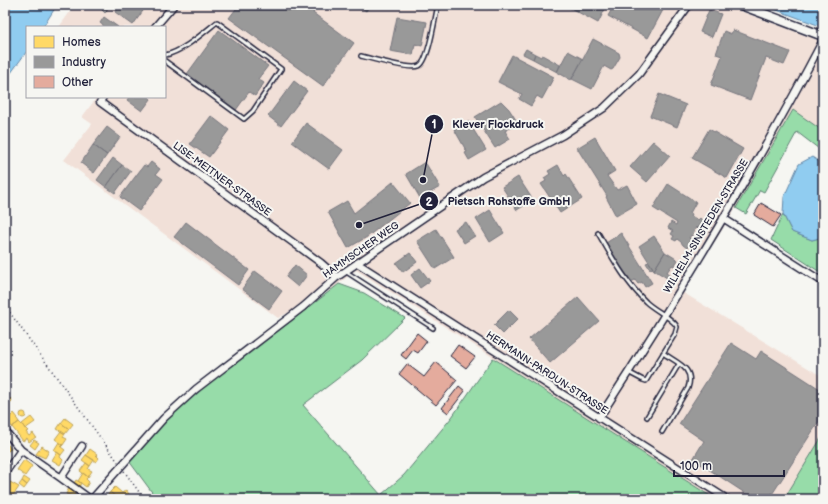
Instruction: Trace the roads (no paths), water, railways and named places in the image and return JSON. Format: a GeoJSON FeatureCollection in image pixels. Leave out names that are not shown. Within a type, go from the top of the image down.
{"type":"FeatureCollection","features":[{"type":"Feature","properties":{"kind":"street"},"geometry":{"type":"LineString","coordinates":[[157,26],[174,5]]}},
{"type":"Feature","properties":{"kind":"street","name":"HAMMSCHER WEG"},"geometry":{"type":"LineString","coordinates":[[91,499],[164,418],[196,389],[303,307],[336,277],[483,177],[563,135],[604,108],[639,74],[689,5]]}},
{"type":"Feature","properties":{"kind":"street"},"geometry":{"type":"LineString","coordinates":[[741,5],[823,36]]}},
{"type":"Feature","properties":{"kind":"street","name":"WILHELM-SINSTEDEN-STRASSE"},"geometry":{"type":"LineString","coordinates":[[599,418],[750,174],[823,40]]}},
{"type":"Feature","properties":{"kind":"street","name":"LISE-MEITNER-STRASSE"},"geometry":{"type":"LineString","coordinates":[[102,98],[100,102],[321,263],[336,277]]}},
{"type":"Feature","properties":{"kind":"street"},"geometry":{"type":"LineString","coordinates":[[723,218],[823,282]]}},
{"type":"Feature","properties":{"kind":"street","name":"HERMANN-PARDUN-STRASSE"},"geometry":{"type":"LineString","coordinates":[[357,264],[727,499]]}},
{"type":"Feature","properties":{"kind":"street"},"geometry":{"type":"LineString","coordinates":[[5,430],[21,450],[91,499]]}},
{"type":"Feature","properties":{"kind":"street"},"geometry":{"type":"LineString","coordinates":[[61,478],[82,446]]}},
{"type":"Feature","properties":{"kind":"street"},"geometry":{"type":"LineString","coordinates":[[5,473],[21,450]]}},
{"type":"Feature","properties":{"kind":"lane"},"geometry":{"type":"LineString","coordinates":[[361,56],[411,67],[421,66],[424,63],[427,54],[438,5]]}},
{"type":"Feature","properties":{"kind":"lane"},"geometry":{"type":"LineString","coordinates":[[166,55],[172,54],[180,49],[217,22],[281,69],[253,111],[244,119],[166,62]]}},
{"type":"Feature","properties":{"kind":"lane"},"geometry":{"type":"LineString","coordinates":[[598,233],[632,286],[654,309],[673,320],[677,327],[675,334],[646,381],[628,372]]}},
{"type":"Feature","properties":{"kind":"lane"},"geometry":{"type":"LineString","coordinates":[[345,271],[433,328]]}},
{"type":"Feature","properties":{"kind":"lane"},"geometry":{"type":"LineString","coordinates":[[662,432],[688,388],[690,380],[689,373],[686,368],[663,353]]}},
{"type":"Feature","properties":{"kind":"lane"},"geometry":{"type":"LineString","coordinates":[[647,417],[679,364]]}},
{"type":"Feature","properties":{"kind":"water"},"geometry":{"type":"Polygon","coordinates":[[[5,5],[57,5],[44,26],[26,26],[26,52],[5,81],[5,5]]]}},
{"type":"Feature","properties":{"kind":"water"},"geometry":{"type":"Polygon","coordinates":[[[763,5],[823,5],[823,27],[763,5]]]}},
{"type":"Feature","properties":{"kind":"water"},"geometry":{"type":"Polygon","coordinates":[[[812,157],[823,164],[823,237],[812,240],[792,232],[783,214],[784,197],[799,164],[812,157]]]}},
{"type":"Feature","properties":{"kind":"place","name":"Klever Flockdruck"},"geometry":{"type":"Point","coordinates":[423,180]}},
{"type":"Feature","properties":{"kind":"place","name":"Pietsch Rohstoffe GmbH"},"geometry":{"type":"Point","coordinates":[359,225]}}]}
